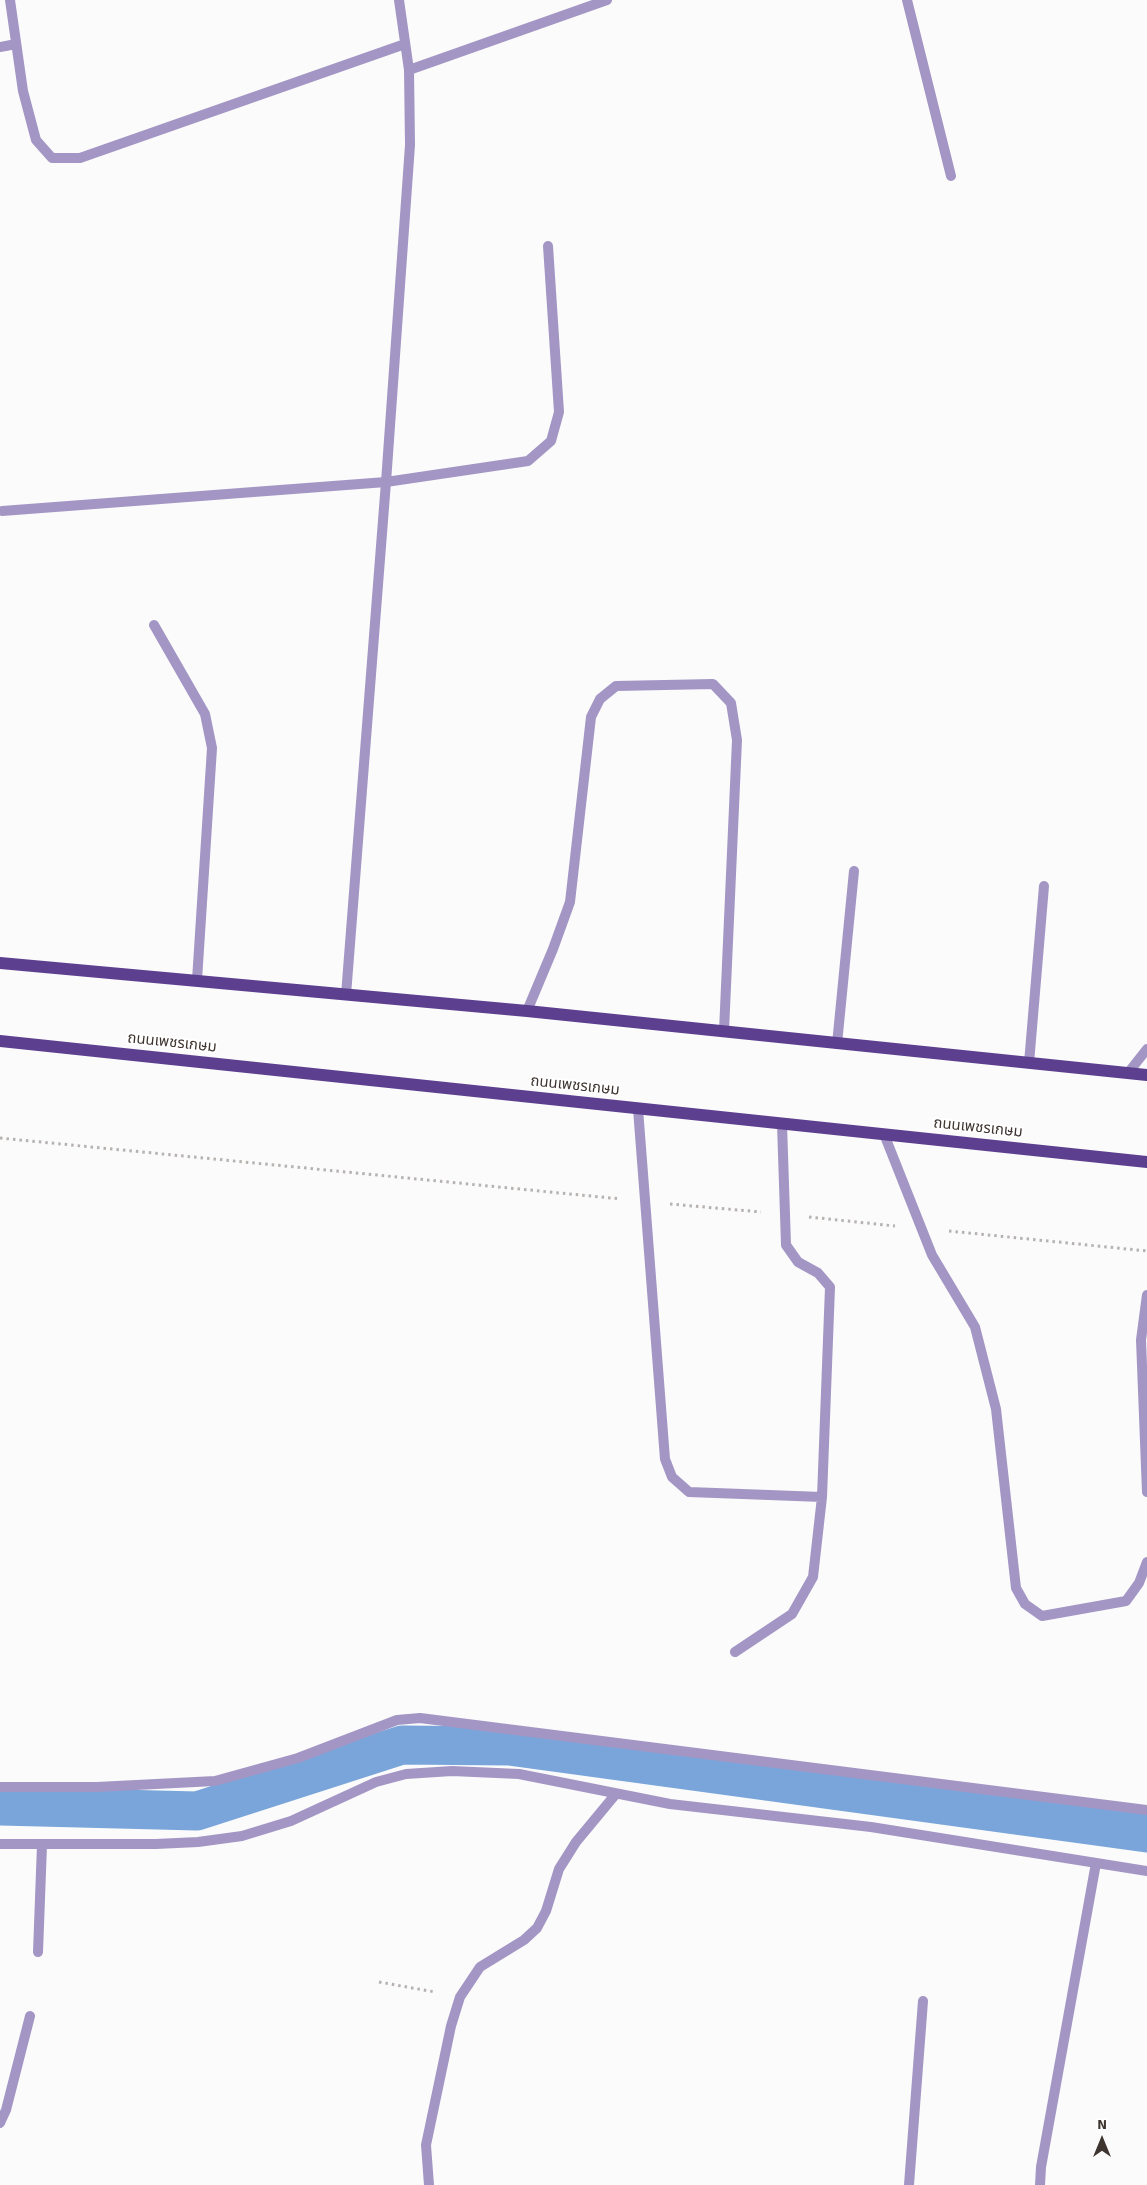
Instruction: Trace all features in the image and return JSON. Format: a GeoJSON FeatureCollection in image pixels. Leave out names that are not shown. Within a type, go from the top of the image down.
{"type":"FeatureCollection","features":[{"type":"Feature","properties":{"kind":"main road"},"geometry":{"type":"LineString","coordinates":[[1,963],[526,1011],[1147,1075]]}},
{"type":"Feature","properties":{"kind":"main road","name":"ถนนเพชรเกษม"},"geometry":{"type":"LineString","coordinates":[[0,1041],[1147,1162]]}},
{"type":"Feature","properties":{"kind":"street"},"geometry":{"type":"LineString","coordinates":[[10,0],[22,91],[36,140],[52,158],[80,158],[405,44]]}},
{"type":"Feature","properties":{"kind":"street"},"geometry":{"type":"LineString","coordinates":[[346,995],[410,145],[410,70],[399,0]]}},
{"type":"Feature","properties":{"kind":"street"},"geometry":{"type":"LineString","coordinates":[[410,70],[607,0]]}},
{"type":"Feature","properties":{"kind":"street"},"geometry":{"type":"LineString","coordinates":[[907,0],[950,176]]}},
{"type":"Feature","properties":{"kind":"street"},"geometry":{"type":"LineString","coordinates":[[0,48],[16,44]]}},
{"type":"Feature","properties":{"kind":"street"},"geometry":{"type":"LineString","coordinates":[[2,511],[386,482],[528,461],[551,441],[559,412],[548,246]]}},
{"type":"Feature","properties":{"kind":"street"},"geometry":{"type":"LineString","coordinates":[[154,626],[205,714],[212,748],[197,980]]}},
{"type":"Feature","properties":{"kind":"street"},"geometry":{"type":"LineString","coordinates":[[526,1011],[553,949],[570,902],[592,717],[600,699],[616,686],[713,684],[731,703],[737,740],[724,1031]]}},
{"type":"Feature","properties":{"kind":"street"},"geometry":{"type":"LineString","coordinates":[[837,1044],[854,870]]}},
{"type":"Feature","properties":{"kind":"street"},"geometry":{"type":"LineString","coordinates":[[1029,1064],[1044,886]]}},
{"type":"Feature","properties":{"kind":"street"},"geometry":{"type":"LineString","coordinates":[[1128,1073],[1147,1050]]}},
{"type":"Feature","properties":{"kind":"street"},"geometry":{"type":"LineString","coordinates":[[638,1109],[665,1459],[672,1477],[689,1492],[822,1497]]}},
{"type":"Feature","properties":{"kind":"street"},"geometry":{"type":"LineString","coordinates":[[735,1652],[792,1614],[814,1576],[822,1497],[830,1287],[818,1272],[798,1262],[786,1245],[782,1124]]}},
{"type":"Feature","properties":{"kind":"street"},"geometry":{"type":"LineString","coordinates":[[884,1134],[932,1255],[975,1327],[996,1409],[1016,1588],[1024,1604],[1042,1616],[1126,1601],[1139,1583],[1147,1562]]}},
{"type":"Feature","properties":{"kind":"street"},"geometry":{"type":"LineString","coordinates":[[1147,1295],[1141,1340],[1147,1492]]}},
{"type":"Feature","properties":{"kind":"street"},"geometry":{"type":"LineString","coordinates":[[0,1787],[96,1787],[215,1781],[298,1758],[397,1720],[420,1718],[1147,1810]]}},
{"type":"Feature","properties":{"kind":"street"},"geometry":{"type":"LineString","coordinates":[[0,1844],[156,1844],[198,1842],[242,1836],[291,1821],[376,1782],[406,1774],[452,1771],[519,1774],[615,1795],[670,1804],[871,1827],[1147,1870]]}},
{"type":"Feature","properties":{"kind":"street"},"geometry":{"type":"LineString","coordinates":[[429,2185],[426,2145],[451,2026],[460,1997],[480,1967],[524,1940],[538,1928],[546,1911],[559,1869],[576,1842],[615,1795]]}},
{"type":"Feature","properties":{"kind":"street"},"geometry":{"type":"LineString","coordinates":[[38,1952],[42,1844]]}},
{"type":"Feature","properties":{"kind":"street"},"geometry":{"type":"LineString","coordinates":[[1040,2185],[1041,2167],[1096,1863]]}},
{"type":"Feature","properties":{"kind":"street"},"geometry":{"type":"LineString","coordinates":[[909,2185],[923,2001]]}},
{"type":"Feature","properties":{"kind":"street"},"geometry":{"type":"LineString","coordinates":[[0,2123],[6,2110],[30,2016]]}},
{"type":"Feature","properties":{"kind":"path"},"geometry":{"type":"LineString","coordinates":[[0,1138],[1147,1251]]}},
{"type":"Feature","properties":{"kind":"path"},"geometry":{"type":"LineString","coordinates":[[379,1982],[460,1997]]}},
{"type":"Feature","properties":{"kind":"waterway"},"geometry":{"type":"LineString","coordinates":[[0,1806],[197,1811],[402,1745],[509,1746],[1147,1833]]}}]}
